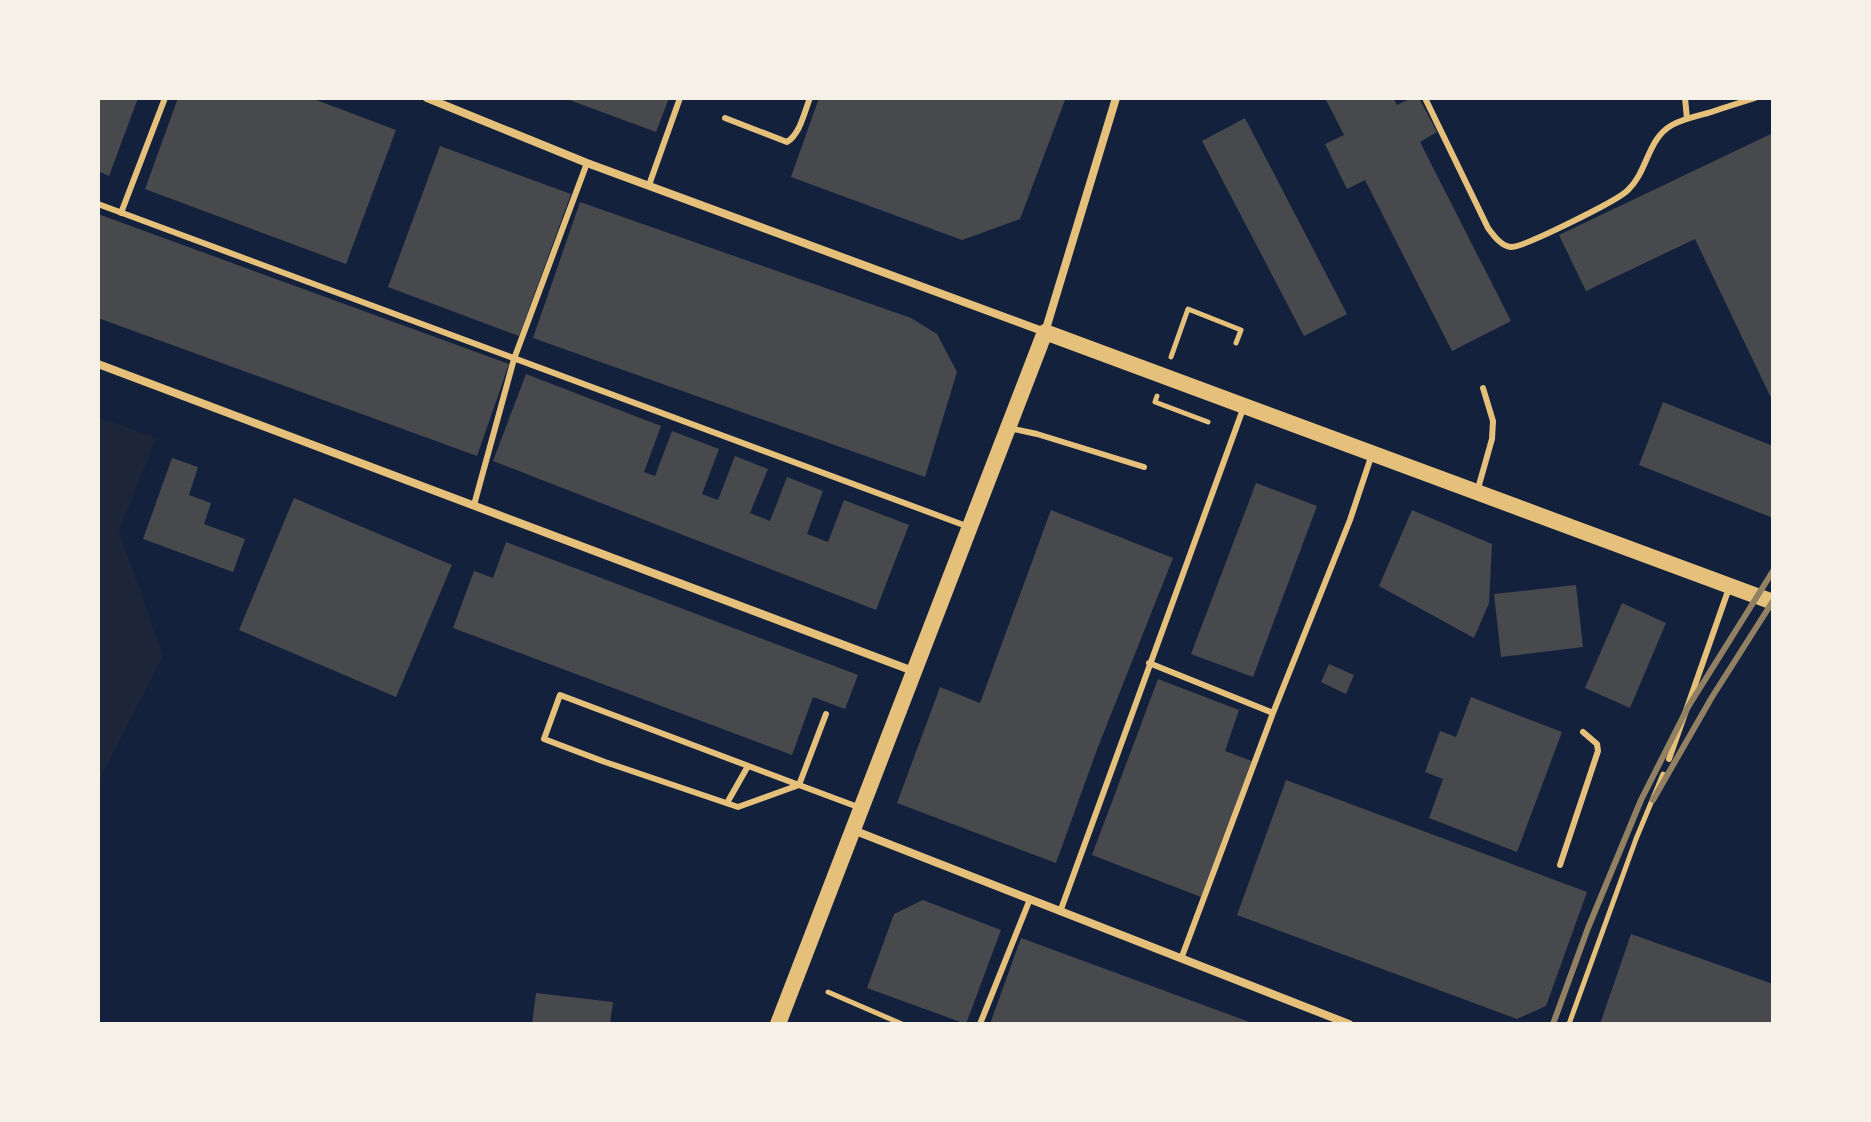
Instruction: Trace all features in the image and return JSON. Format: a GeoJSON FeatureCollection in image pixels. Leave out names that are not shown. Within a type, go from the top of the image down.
{"type":"FeatureCollection","features":[{"type":"Feature","properties":{"kind":"main road"},"geometry":{"type":"LineString","coordinates":[[778,1024],[1045,332],[1773,602]]}},
{"type":"Feature","properties":{"kind":"street"},"geometry":{"type":"LineString","coordinates":[[427,98],[587,163],[1045,332],[1116,98]]}},
{"type":"Feature","properties":{"kind":"street"},"geometry":{"type":"LineString","coordinates":[[98,364],[913,671]]}},
{"type":"Feature","properties":{"kind":"street"},"geometry":{"type":"LineString","coordinates":[[853,830],[1349,1024]]}},
{"type":"Feature","properties":{"kind":"lane"},"geometry":{"type":"LineString","coordinates":[[121,213],[165,98]]}},
{"type":"Feature","properties":{"kind":"lane"},"geometry":{"type":"LineString","coordinates":[[649,185],[680,98]]}},
{"type":"Feature","properties":{"kind":"lane"},"geometry":{"type":"LineString","coordinates":[[725,118],[787,142],[796,134],[810,98]]}},
{"type":"Feature","properties":{"kind":"lane"},"geometry":{"type":"LineString","coordinates":[[1425,98],[1488,228],[1508,247],[1517,247],[1626,193],[1640,177],[1659,135],[1672,125],[1755,98]]}},
{"type":"Feature","properties":{"kind":"lane"},"geometry":{"type":"LineString","coordinates":[[1685,98],[1687,119]]}},
{"type":"Feature","properties":{"kind":"lane"},"geometry":{"type":"LineString","coordinates":[[474,505],[514,359],[587,163]]}},
{"type":"Feature","properties":{"kind":"lane"},"geometry":{"type":"LineString","coordinates":[[98,204],[970,527]]}},
{"type":"Feature","properties":{"kind":"lane"},"geometry":{"type":"LineString","coordinates":[[1477,492],[1492,439],[1493,421],[1483,388]]}},
{"type":"Feature","properties":{"kind":"lane"},"geometry":{"type":"LineString","coordinates":[[1060,912],[1244,406]]}},
{"type":"Feature","properties":{"kind":"lane"},"geometry":{"type":"LineString","coordinates":[[1009,428],[1144,467]]}},
{"type":"Feature","properties":{"kind":"lane"},"geometry":{"type":"LineString","coordinates":[[1181,959],[1273,713],[1350,520],[1372,454]]}},
{"type":"Feature","properties":{"kind":"lane"},"geometry":{"type":"LineString","coordinates":[[1669,759],[1729,587]]}},
{"type":"Feature","properties":{"kind":"lane"},"geometry":{"type":"LineString","coordinates":[[1149,663],[1273,713]]}},
{"type":"Feature","properties":{"kind":"lane"},"geometry":{"type":"LineString","coordinates":[[826,714],[799,785],[738,807],[544,739],[560,695],[748,766],[799,785],[862,808]]}},
{"type":"Feature","properties":{"kind":"lane"},"geometry":{"type":"LineString","coordinates":[[1560,865],[1598,751],[1597,744],[1583,732]]}},
{"type":"Feature","properties":{"kind":"lane"},"geometry":{"type":"LineString","coordinates":[[727,803],[748,766]]}},
{"type":"Feature","properties":{"kind":"lane"},"geometry":{"type":"LineString","coordinates":[[980,1024],[1030,899]]}},
{"type":"Feature","properties":{"kind":"path"},"geometry":{"type":"LineString","coordinates":[[1188,309],[1241,330],[1236,343]]}},
{"type":"Feature","properties":{"kind":"path"},"geometry":{"type":"LineString","coordinates":[[1155,402],[1208,422]]}},
{"type":"Feature","properties":{"kind":"path"},"geometry":{"type":"LineString","coordinates":[[1569,1024],[1636,839],[1669,759]]}},
{"type":"Feature","properties":{"kind":"path"},"geometry":{"type":"LineString","coordinates":[[828,992],[902,1024]]}},
{"type":"Feature","properties":{"kind":"shaded area"},"geometry":{"type":"Polygon","coordinates":[[[98,417],[156,438],[119,531],[163,656],[98,783],[98,417]]]}},
{"type":"Feature","properties":{"kind":"building"},"geometry":{"type":"Polygon","coordinates":[[[98,98],[138,98],[109,176],[98,171],[98,98]]]}},
{"type":"Feature","properties":{"kind":"building"},"geometry":{"type":"Polygon","coordinates":[[[178,98],[311,98],[396,130],[346,264],[145,189],[178,98]]]}},
{"type":"Feature","properties":{"kind":"building"},"geometry":{"type":"Polygon","coordinates":[[[564,98],[669,98],[656,132],[564,98]]]}},
{"type":"Feature","properties":{"kind":"building"},"geometry":{"type":"Polygon","coordinates":[[[819,98],[1065,100],[1020,219],[962,240],[791,177],[819,98]]]}},
{"type":"Feature","properties":{"kind":"building"},"geometry":{"type":"Polygon","coordinates":[[[1325,98],[1393,98],[1397,105],[1419,98],[1437,132],[1420,142],[1511,321],[1452,351],[1365,180],[1347,189],[1325,144],[1344,135],[1325,98]]]}},
{"type":"Feature","properties":{"kind":"building"},"geometry":{"type":"Polygon","coordinates":[[[1245,118],[1347,314],[1304,336],[1202,141],[1245,118]]]}},
{"type":"Feature","properties":{"kind":"building"},"geometry":{"type":"Polygon","coordinates":[[[1773,133],[1773,402],[1695,239],[1586,291],[1559,235],[1773,133]]]}},
{"type":"Feature","properties":{"kind":"building"},"geometry":{"type":"Polygon","coordinates":[[[440,146],[571,194],[519,336],[388,287],[440,146]]]}},
{"type":"Feature","properties":{"kind":"building"},"geometry":{"type":"Polygon","coordinates":[[[580,202],[911,318],[937,334],[957,372],[925,477],[533,338],[580,202]]]}},
{"type":"Feature","properties":{"kind":"building"},"geometry":{"type":"Polygon","coordinates":[[[98,214],[509,364],[477,456],[98,318],[98,214]]]}},
{"type":"Feature","properties":{"kind":"building"},"geometry":{"type":"Polygon","coordinates":[[[526,374],[661,426],[644,472],[655,476],[672,431],[719,449],[702,494],[718,500],[735,456],[768,469],[750,513],[770,521],[787,477],[823,491],[807,534],[828,542],[844,500],[909,525],[876,610],[493,461],[526,374]]]}},
{"type":"Feature","properties":{"kind":"building"},"geometry":{"type":"Polygon","coordinates":[[[1663,402],[1773,446],[1773,518],[1639,465],[1663,402]]]}},
{"type":"Feature","properties":{"kind":"building"},"geometry":{"type":"Polygon","coordinates":[[[172,458],[198,467],[189,495],[211,503],[204,524],[245,539],[233,572],[143,539],[172,458]]]}},
{"type":"Feature","properties":{"kind":"building"},"geometry":{"type":"Polygon","coordinates":[[[1256,483],[1317,506],[1253,677],[1191,654],[1256,483]]]}},
{"type":"Feature","properties":{"kind":"building"},"geometry":{"type":"Polygon","coordinates":[[[294,498],[452,565],[396,697],[239,630],[294,498]]]}},
{"type":"Feature","properties":{"kind":"building"},"geometry":{"type":"Polygon","coordinates":[[[1051,510],[1173,558],[1056,863],[897,803],[940,687],[980,703],[1051,510]]]}},
{"type":"Feature","properties":{"kind":"building"},"geometry":{"type":"Polygon","coordinates":[[[1412,510],[1492,544],[1489,603],[1474,638],[1379,586],[1412,510]]]}},
{"type":"Feature","properties":{"kind":"building"},"geometry":{"type":"Polygon","coordinates":[[[506,542],[858,675],[845,709],[813,697],[792,755],[453,628],[474,571],[493,578],[506,542]]]}},
{"type":"Feature","properties":{"kind":"building"},"geometry":{"type":"Polygon","coordinates":[[[1576,585],[1583,647],[1501,657],[1494,594],[1576,585]]]}},
{"type":"Feature","properties":{"kind":"building"},"geometry":{"type":"Polygon","coordinates":[[[1622,603],[1666,623],[1630,708],[1585,688],[1622,603]]]}},
{"type":"Feature","properties":{"kind":"building"},"geometry":{"type":"Polygon","coordinates":[[[1329,664],[1354,675],[1346,694],[1321,682],[1329,664]]]}},
{"type":"Feature","properties":{"kind":"building"},"geometry":{"type":"Polygon","coordinates":[[[1158,679],[1239,710],[1225,751],[1252,761],[1201,897],[1092,855],[1158,679]]]}},
{"type":"Feature","properties":{"kind":"building"},"geometry":{"type":"Polygon","coordinates":[[[1471,697],[1562,732],[1517,852],[1429,818],[1443,779],[1425,772],[1440,731],[1456,737],[1471,697]]]}},
{"type":"Feature","properties":{"kind":"building"},"geometry":{"type":"Polygon","coordinates":[[[1286,780],[1587,892],[1546,1006],[1517,1019],[1237,915],[1286,780]]]}},
{"type":"Feature","properties":{"kind":"building"},"geometry":{"type":"Polygon","coordinates":[[[923,900],[1001,930],[966,1024],[867,988],[894,914],[923,900]]]}},
{"type":"Feature","properties":{"kind":"building"},"geometry":{"type":"Polygon","coordinates":[[[1631,934],[1773,984],[1773,1024],[1600,1024],[1631,934]]]}},
{"type":"Feature","properties":{"kind":"building"},"geometry":{"type":"Polygon","coordinates":[[[1021,938],[1255,1024],[990,1024],[1021,938]]]}},
{"type":"Feature","properties":{"kind":"building"},"geometry":{"type":"Polygon","coordinates":[[[536,993],[613,1002],[610,1024],[532,1024],[536,993]]]}},
{"type":"Feature","properties":{"kind":"railway"},"geometry":{"type":"LineString","coordinates":[[1553,1024],[1588,928],[1641,800],[1688,707],[1773,571]]}},
{"type":"Feature","properties":{"kind":"railway"},"geometry":{"type":"LineString","coordinates":[[1653,800],[1712,697],[1773,601]]}}]}
